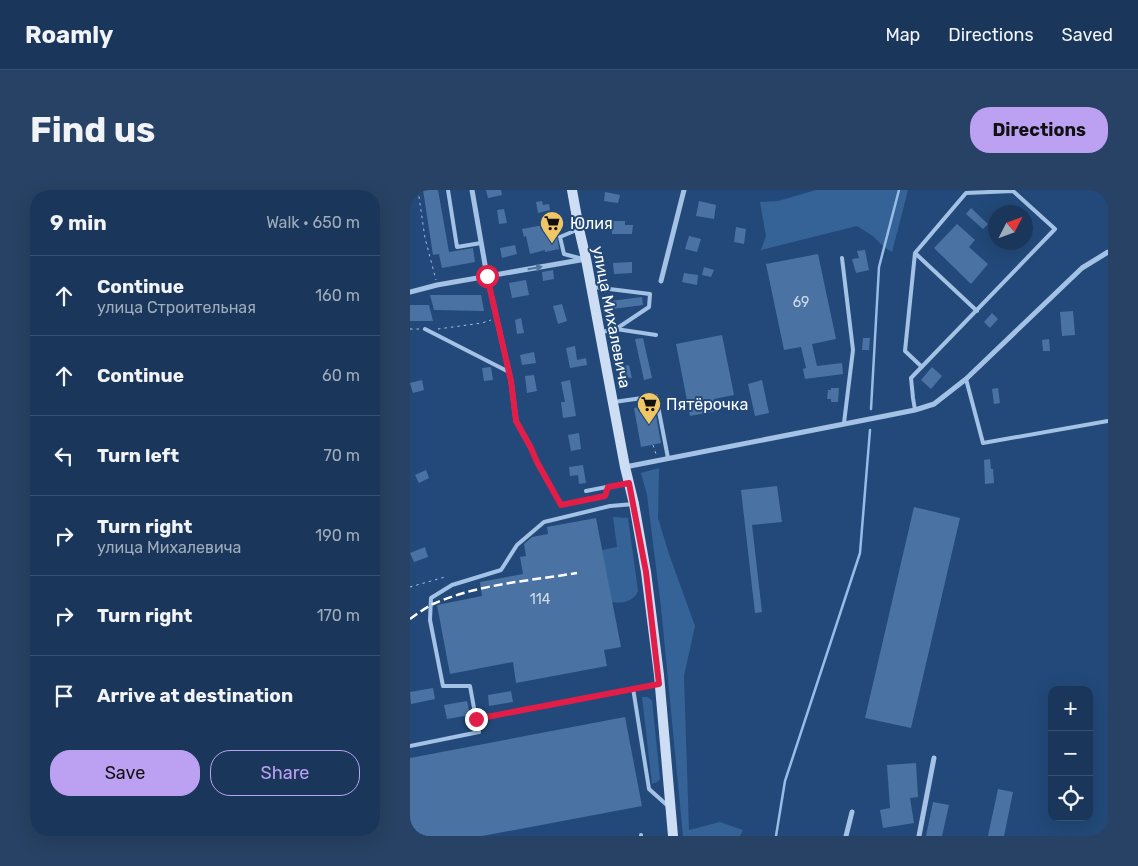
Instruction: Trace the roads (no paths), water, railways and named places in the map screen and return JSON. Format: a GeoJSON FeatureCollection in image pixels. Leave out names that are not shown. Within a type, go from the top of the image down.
{"type":"FeatureCollection","features":[{"type":"Feature","properties":{"kind":"street"},"geometry":{"type":"LineString","coordinates":[[472,190],[487,276],[511,381],[516,421],[531,448]]}},
{"type":"Feature","properties":{"kind":"street","name":"улица Михалевича"},"geometry":{"type":"LineString","coordinates":[[572,190],[646,572],[674,836]]}},
{"type":"Feature","properties":{"kind":"street"},"geometry":{"type":"LineString","coordinates":[[661,281],[684,190]]}},
{"type":"Feature","properties":{"kind":"street"},"geometry":{"type":"LineString","coordinates":[[625,467],[915,410],[934,404],[966,379],[1082,268],[1108,252]]}},
{"type":"Feature","properties":{"kind":"street"},"geometry":{"type":"LineString","coordinates":[[410,292],[437,285],[586,259]]}},
{"type":"Feature","properties":{"kind":"street"},"geometry":{"type":"LineString","coordinates":[[919,836],[934,758]]}},
{"type":"Feature","properties":{"kind":"street"},"geometry":{"type":"LineString","coordinates":[[846,836],[852,812]]}},
{"type":"Feature","properties":{"kind":"lane"},"geometry":{"type":"LineString","coordinates":[[448,190],[458,247],[481,243]]}},
{"type":"Feature","properties":{"kind":"lane"},"geometry":{"type":"LineString","coordinates":[[915,410],[911,378],[922,367],[1055,229],[1013,191],[966,193],[914,253],[905,352],[922,367]]}},
{"type":"Feature","properties":{"kind":"lane"},"geometry":{"type":"LineString","coordinates":[[579,229],[560,237],[564,254],[586,259]]}},
{"type":"Feature","properties":{"kind":"lane"},"geometry":{"type":"LineString","coordinates":[[914,253],[976,311]]}},
{"type":"Feature","properties":{"kind":"lane"},"geometry":{"type":"LineString","coordinates":[[842,258],[853,350],[844,423]]}},
{"type":"Feature","properties":{"kind":"lane"},"geometry":{"type":"LineString","coordinates":[[591,287],[650,294],[649,308],[616,329]]}},
{"type":"Feature","properties":{"kind":"lane"},"geometry":{"type":"LineString","coordinates":[[425,329],[509,372]]}},
{"type":"Feature","properties":{"kind":"lane"},"geometry":{"type":"LineString","coordinates":[[600,332],[616,329],[656,335]]}},
{"type":"Feature","properties":{"kind":"lane"},"geometry":{"type":"LineString","coordinates":[[966,379],[983,443],[1108,421]]}},
{"type":"Feature","properties":{"kind":"lane"},"geometry":{"type":"LineString","coordinates":[[613,402],[656,396],[668,458]]}},
{"type":"Feature","properties":{"kind":"lane"},"geometry":{"type":"LineString","coordinates":[[586,491],[629,483]]}},
{"type":"Feature","properties":{"kind":"lane"},"geometry":{"type":"LineString","coordinates":[[410,746],[479,732],[470,686],[443,686],[430,620],[431,598],[452,585],[500,570],[517,545],[544,522],[610,506],[634,504]]}},
{"type":"Feature","properties":{"kind":"lane"},"geometry":{"type":"LineString","coordinates":[[476,719],[659,684]]}},
{"type":"Feature","properties":{"kind":"lane"},"geometry":{"type":"LineString","coordinates":[[633,688],[649,789],[670,808]]}},
{"type":"Feature","properties":{"kind":"waterway"},"geometry":{"type":"LineString","coordinates":[[871,409],[879,267],[899,190]]}},
{"type":"Feature","properties":{"kind":"waterway"},"geometry":{"type":"LineString","coordinates":[[776,836],[785,781],[860,553],[870,430]]}},
{"type":"Feature","properties":{"kind":"railway"},"geometry":{"type":"LineString","coordinates":[[410,619],[433,604],[468,592],[504,584],[577,573]]}},
{"type":"Feature","properties":{"kind":"place","name":"Юлия"},"geometry":{"type":"Point","coordinates":[552,244]}},
{"type":"Feature","properties":{"kind":"place","name":"Пятёрочка"},"geometry":{"type":"Point","coordinates":[649,425]}}]}
